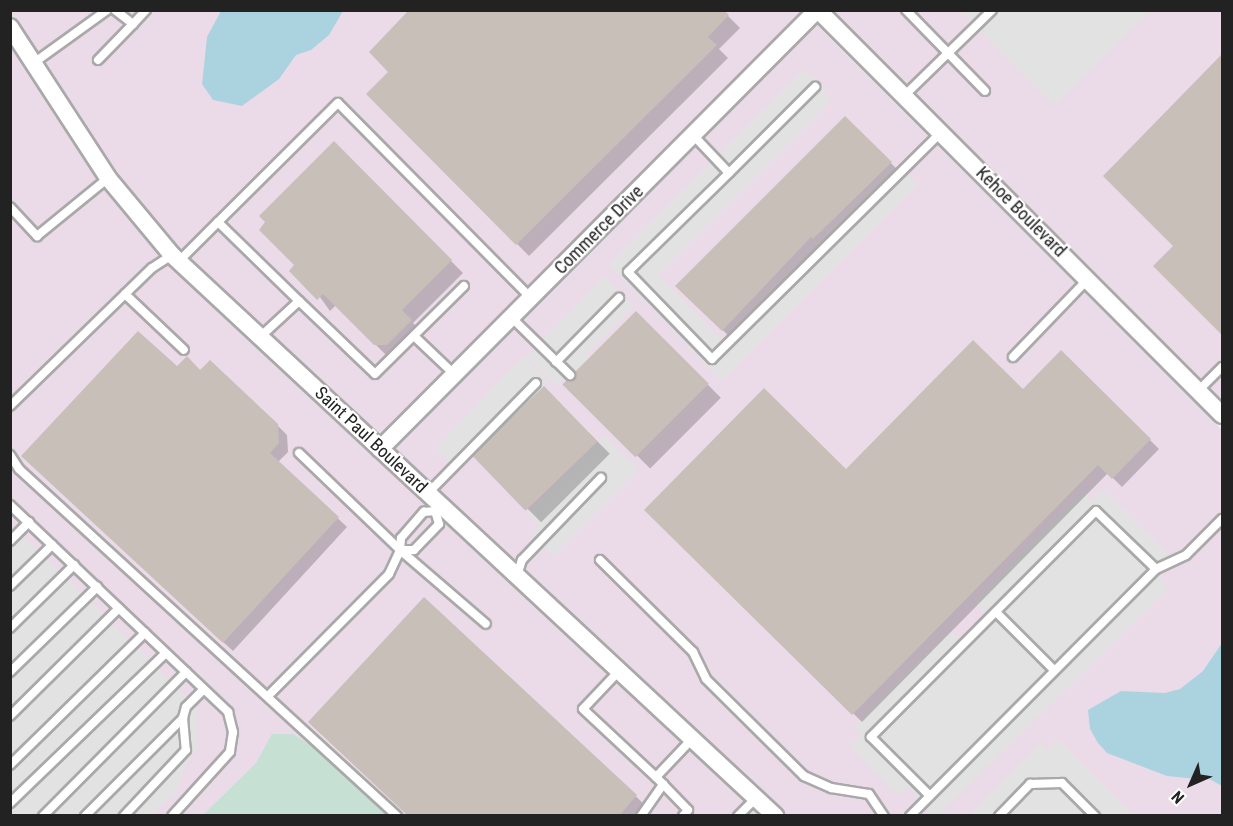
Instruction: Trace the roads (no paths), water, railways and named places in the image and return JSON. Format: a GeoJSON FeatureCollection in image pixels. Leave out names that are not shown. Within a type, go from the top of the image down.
{"type":"FeatureCollection","features":[{"type":"Feature","properties":{"kind":"street","name":"Kehoe Boulevard"},"geometry":{"type":"LineString","coordinates":[[818,10],[1222,415]]}},
{"type":"Feature","properties":{"kind":"street","name":"Commerce Drive"},"geometry":{"type":"LineString","coordinates":[[380,448],[818,10]]}},
{"type":"Feature","properties":{"kind":"street","name":"Saint Paul Boulevard"},"geometry":{"type":"LineString","coordinates":[[10,27],[35,62],[108,178],[176,258],[380,448],[434,503],[517,576],[775,816]]}},
{"type":"Feature","properties":{"kind":"lane"},"geometry":{"type":"LineString","coordinates":[[35,62],[107,10]]}},
{"type":"Feature","properties":{"kind":"lane"},"geometry":{"type":"LineString","coordinates":[[115,10],[133,24]]}},
{"type":"Feature","properties":{"kind":"lane"},"geometry":{"type":"LineString","coordinates":[[98,60],[146,10]]}},
{"type":"Feature","properties":{"kind":"lane"},"geometry":{"type":"LineString","coordinates":[[906,10],[985,91]]}},
{"type":"Feature","properties":{"kind":"lane"},"geometry":{"type":"LineString","coordinates":[[904,96],[992,10]]}},
{"type":"Feature","properties":{"kind":"lane"},"geometry":{"type":"LineString","coordinates":[[815,87],[628,273],[712,358],[941,132]]}},
{"type":"Feature","properties":{"kind":"lane"},"geometry":{"type":"LineString","coordinates":[[10,406],[125,294],[176,258],[218,222],[338,103],[531,298]]}},
{"type":"Feature","properties":{"kind":"lane"},"geometry":{"type":"LineString","coordinates":[[693,135],[729,172]]}},
{"type":"Feature","properties":{"kind":"lane"},"geometry":{"type":"LineString","coordinates":[[10,207],[37,236],[108,178]]}},
{"type":"Feature","properties":{"kind":"lane"},"geometry":{"type":"LineString","coordinates":[[218,222],[375,374],[464,286]]}},
{"type":"Feature","properties":{"kind":"lane"},"geometry":{"type":"LineString","coordinates":[[1013,357],[1087,280]]}},
{"type":"Feature","properties":{"kind":"lane"},"geometry":{"type":"LineString","coordinates":[[125,294],[184,350]]}},
{"type":"Feature","properties":{"kind":"lane"},"geometry":{"type":"LineString","coordinates":[[556,362],[619,298]]}},
{"type":"Feature","properties":{"kind":"lane"},"geometry":{"type":"LineString","coordinates":[[260,338],[299,301]]}},
{"type":"Feature","properties":{"kind":"lane"},"geometry":{"type":"LineString","coordinates":[[511,317],[570,375]]}},
{"type":"Feature","properties":{"kind":"lane"},"geometry":{"type":"LineString","coordinates":[[414,336],[454,374]]}},
{"type":"Feature","properties":{"kind":"lane"},"geometry":{"type":"LineString","coordinates":[[1198,390],[1222,366]]}},
{"type":"Feature","properties":{"kind":"lane"},"geometry":{"type":"LineString","coordinates":[[269,695],[389,574],[400,550],[401,538],[434,503],[536,383]]}},
{"type":"Feature","properties":{"kind":"lane"},"geometry":{"type":"LineString","coordinates":[[299,453],[400,550],[486,624]]}},
{"type":"Feature","properties":{"kind":"lane"},"geometry":{"type":"LineString","coordinates":[[10,455],[19,469],[269,695],[397,816]]}},
{"type":"Feature","properties":{"kind":"lane"},"geometry":{"type":"LineString","coordinates":[[517,576],[522,560],[601,478]]}},
{"type":"Feature","properties":{"kind":"lane"},"geometry":{"type":"LineString","coordinates":[[400,550],[414,550],[439,524],[434,503]]}},
{"type":"Feature","properties":{"kind":"lane"},"geometry":{"type":"LineString","coordinates":[[10,505],[228,712],[233,732],[230,752],[172,816]]}},
{"type":"Feature","properties":{"kind":"lane"},"geometry":{"type":"LineString","coordinates":[[930,796],[871,737],[1096,511],[1156,570]]}},
{"type":"Feature","properties":{"kind":"lane"},"geometry":{"type":"LineString","coordinates":[[910,816],[1156,570],[1186,555],[1222,519]]}},
{"type":"Feature","properties":{"kind":"lane"},"geometry":{"type":"LineString","coordinates":[[10,541],[29,522]]}},
{"type":"Feature","properties":{"kind":"lane"},"geometry":{"type":"LineString","coordinates":[[10,586],[52,545]]}},
{"type":"Feature","properties":{"kind":"lane"},"geometry":{"type":"LineString","coordinates":[[600,560],[693,652],[706,679],[804,776],[831,788],[869,794],[884,816]]}},
{"type":"Feature","properties":{"kind":"lane"},"geometry":{"type":"LineString","coordinates":[[10,628],[74,565]]}},
{"type":"Feature","properties":{"kind":"lane"},"geometry":{"type":"LineString","coordinates":[[10,672],[97,587]]}},
{"type":"Feature","properties":{"kind":"lane"},"geometry":{"type":"LineString","coordinates":[[10,716],[119,608]]}},
{"type":"Feature","properties":{"kind":"lane"},"geometry":{"type":"LineString","coordinates":[[996,612],[1054,670]]}},
{"type":"Feature","properties":{"kind":"lane"},"geometry":{"type":"LineString","coordinates":[[10,765],[145,633]]}},
{"type":"Feature","properties":{"kind":"lane"},"geometry":{"type":"LineString","coordinates":[[10,803],[166,652]]}},
{"type":"Feature","properties":{"kind":"lane"},"geometry":{"type":"LineString","coordinates":[[619,671],[583,709],[688,810],[683,816]]}},
{"type":"Feature","properties":{"kind":"lane"},"geometry":{"type":"LineString","coordinates":[[43,816],[186,672]]}},
{"type":"Feature","properties":{"kind":"lane"},"geometry":{"type":"LineString","coordinates":[[124,816],[186,750],[183,718],[186,707],[204,689]]}},
{"type":"Feature","properties":{"kind":"lane"},"geometry":{"type":"LineString","coordinates":[[85,816],[183,718]]}},
{"type":"Feature","properties":{"kind":"lane"},"geometry":{"type":"LineString","coordinates":[[656,777],[692,739]]}},
{"type":"Feature","properties":{"kind":"lane"},"geometry":{"type":"LineString","coordinates":[[999,816],[1030,784],[1062,783],[1095,816]]}},
{"type":"Feature","properties":{"kind":"lane"},"geometry":{"type":"LineString","coordinates":[[641,816],[663,784]]}},
{"type":"Feature","properties":{"kind":"lane"},"geometry":{"type":"LineString","coordinates":[[738,816],[756,798]]}},
{"type":"Feature","properties":{"kind":"water"},"geometry":{"type":"Polygon","coordinates":[[[221,11],[343,11],[329,35],[311,50],[296,55],[279,79],[242,106],[213,100],[202,84],[207,37],[221,11]]]}},
{"type":"Feature","properties":{"kind":"water"},"geometry":{"type":"Polygon","coordinates":[[[1222,643],[1222,786],[1202,775],[1197,779],[1167,776],[1107,753],[1098,743],[1090,729],[1088,710],[1121,691],[1165,693],[1180,689],[1203,671],[1222,643]]]}}]}
